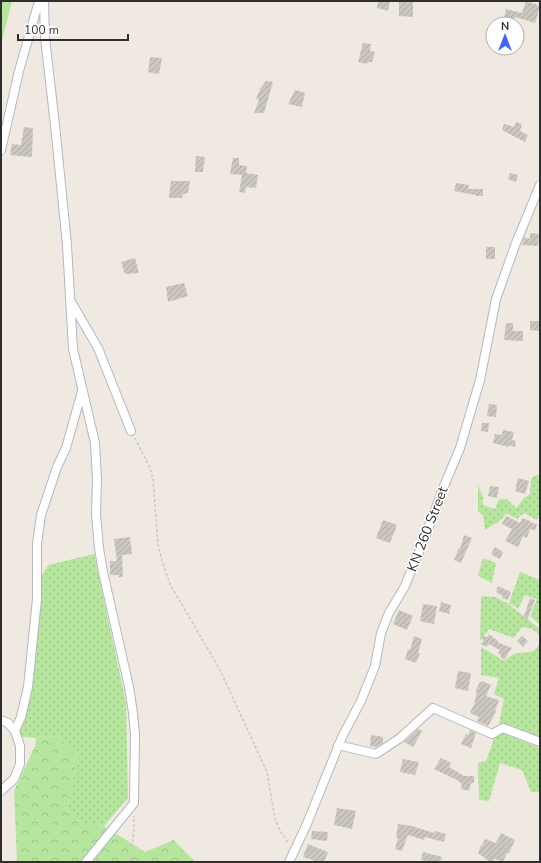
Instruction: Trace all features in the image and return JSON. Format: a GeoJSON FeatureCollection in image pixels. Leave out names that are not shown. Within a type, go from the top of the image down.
{"type":"FeatureCollection","features":[{"type":"Feature","properties":{"kind":"street"},"geometry":{"type":"LineString","coordinates":[[1,150],[19,71],[39,1]]}},
{"type":"Feature","properties":{"kind":"street"},"geometry":{"type":"LineString","coordinates":[[44,1],[45,38],[66,245],[73,349],[95,443],[97,480],[96,514],[99,548],[129,687],[135,735],[134,803],[86,862]]}},
{"type":"Feature","properties":{"kind":"street","name":"KN 260 Street"},"geometry":{"type":"LineString","coordinates":[[289,862],[293,850],[306,826],[338,746],[361,701],[375,666],[381,633],[389,613],[405,586],[460,448],[480,380],[496,299],[516,243],[540,185]]}},
{"type":"Feature","properties":{"kind":"street"},"geometry":{"type":"LineString","coordinates":[[69,298],[98,348],[131,431]]}},
{"type":"Feature","properties":{"kind":"street"},"geometry":{"type":"LineString","coordinates":[[15,731],[21,717],[28,687],[37,599],[37,544],[41,515],[66,448],[82,390]]}},
{"type":"Feature","properties":{"kind":"street"},"geometry":{"type":"LineString","coordinates":[[338,746],[376,754],[400,738],[433,708],[492,734],[503,728],[540,742]]}},
{"type":"Feature","properties":{"kind":"street"},"geometry":{"type":"LineString","coordinates":[[1,720],[8,722],[15,731],[20,746],[20,764],[14,779],[1,791]]}},
{"type":"Feature","properties":{"kind":"path"},"geometry":{"type":"LineString","coordinates":[[131,431],[150,468],[153,479],[158,544],[168,578],[220,670],[245,724],[267,772],[275,819],[280,831],[293,850]]}},
{"type":"Feature","properties":{"kind":"path"},"geometry":{"type":"LineString","coordinates":[[130,862],[134,831],[134,803]]}},
{"type":"Feature","properties":{"kind":"green space"},"geometry":{"type":"Polygon","coordinates":[[[1,1],[12,1],[1,45],[1,1]]]}},
{"type":"Feature","properties":{"kind":"green space"},"geometry":{"type":"Polygon","coordinates":[[[536,475],[540,475],[540,513],[537,520],[524,513],[517,519],[506,513],[501,520],[485,530],[483,515],[478,511],[478,485],[483,497],[483,505],[495,509],[499,499],[507,499],[516,508],[524,498],[530,494],[531,479],[536,475]]]}},
{"type":"Feature","properties":{"kind":"green space"},"geometry":{"type":"Polygon","coordinates":[[[94,554],[126,703],[128,798],[104,826],[80,822],[67,811],[78,758],[59,736],[36,738],[16,736],[29,702],[41,577],[48,565],[94,554]]]}},
{"type":"Feature","properties":{"kind":"green space"},"geometry":{"type":"Polygon","coordinates":[[[483,558],[496,563],[492,583],[478,576],[483,558]]]}},
{"type":"Feature","properties":{"kind":"green space"},"geometry":{"type":"Polygon","coordinates":[[[520,572],[540,580],[540,625],[530,616],[537,599],[525,595],[518,609],[509,603],[520,572]]]}},
{"type":"Feature","properties":{"kind":"green space"},"geometry":{"type":"Polygon","coordinates":[[[481,596],[495,597],[507,603],[540,629],[540,635],[532,629],[522,627],[514,638],[489,629],[480,641],[481,596]]]}},
{"type":"Feature","properties":{"kind":"green space"},"geometry":{"type":"Polygon","coordinates":[[[540,642],[540,738],[499,723],[504,699],[494,694],[499,678],[481,675],[481,647],[504,661],[511,656],[535,650],[540,642]]]}},
{"type":"Feature","properties":{"kind":"green space"},"geometry":{"type":"Polygon","coordinates":[[[502,733],[540,748],[540,792],[531,792],[522,770],[500,763],[489,801],[479,800],[478,763],[486,761],[494,739],[502,733]]]}},
{"type":"Feature","properties":{"kind":"green space"},"geometry":{"type":"Polygon","coordinates":[[[59,736],[78,758],[67,811],[80,822],[104,826],[145,852],[174,840],[195,862],[17,862],[14,791],[35,746],[36,738],[59,736]]]}},
{"type":"Feature","properties":{"kind":"building"},"geometry":{"type":"Polygon","coordinates":[[[378,1],[390,1],[388,11],[377,8],[378,1]]]}},
{"type":"Feature","properties":{"kind":"building"},"geometry":{"type":"Polygon","coordinates":[[[399,1],[413,1],[413,17],[399,16],[399,1]]]}},
{"type":"Feature","properties":{"kind":"building"},"geometry":{"type":"Polygon","coordinates":[[[526,1],[540,6],[535,23],[525,20],[525,16],[504,16],[506,9],[522,13],[526,1]]]}},
{"type":"Feature","properties":{"kind":"building"},"geometry":{"type":"Polygon","coordinates":[[[363,43],[371,44],[370,51],[375,52],[372,62],[368,62],[367,64],[358,62],[363,43]]]}},
{"type":"Feature","properties":{"kind":"building"},"geometry":{"type":"Polygon","coordinates":[[[150,57],[162,58],[159,74],[148,72],[150,57]]]}},
{"type":"Feature","properties":{"kind":"building"},"geometry":{"type":"Polygon","coordinates":[[[266,81],[273,82],[264,113],[254,113],[259,100],[256,99],[260,89],[266,81]]]}},
{"type":"Feature","properties":{"kind":"building"},"geometry":{"type":"Polygon","coordinates":[[[295,90],[305,93],[302,107],[288,104],[295,90]]]}},
{"type":"Feature","properties":{"kind":"building"},"geometry":{"type":"Polygon","coordinates":[[[516,122],[522,124],[520,131],[528,135],[525,142],[502,130],[504,124],[514,127],[516,122]]]}},
{"type":"Feature","properties":{"kind":"building"},"geometry":{"type":"Polygon","coordinates":[[[24,127],[33,128],[32,157],[10,155],[12,144],[21,145],[24,127]]]}},
{"type":"Feature","properties":{"kind":"building"},"geometry":{"type":"Polygon","coordinates":[[[196,156],[205,157],[203,172],[195,172],[196,156]]]}},
{"type":"Feature","properties":{"kind":"building"},"geometry":{"type":"Polygon","coordinates":[[[233,158],[239,158],[239,165],[247,166],[246,173],[258,175],[256,188],[246,187],[245,193],[239,192],[242,175],[230,174],[233,158]]]}},
{"type":"Feature","properties":{"kind":"building"},"geometry":{"type":"Polygon","coordinates":[[[510,173],[518,175],[516,182],[508,179],[510,173]]]}},
{"type":"Feature","properties":{"kind":"building"},"geometry":{"type":"Polygon","coordinates":[[[171,181],[190,181],[188,193],[183,194],[182,198],[169,198],[171,181]]]}},
{"type":"Feature","properties":{"kind":"building"},"geometry":{"type":"Polygon","coordinates":[[[456,183],[469,185],[468,189],[483,189],[483,196],[454,191],[456,183]]]}},
{"type":"Feature","properties":{"kind":"building"},"geometry":{"type":"Polygon","coordinates":[[[530,233],[539,234],[538,246],[522,245],[524,237],[530,239],[530,233]]]}},
{"type":"Feature","properties":{"kind":"building"},"geometry":{"type":"Polygon","coordinates":[[[486,247],[495,247],[495,259],[486,259],[486,247]]]}},
{"type":"Feature","properties":{"kind":"building"},"geometry":{"type":"Polygon","coordinates":[[[135,258],[139,273],[125,274],[121,262],[135,258]]]}},
{"type":"Feature","properties":{"kind":"building"},"geometry":{"type":"Polygon","coordinates":[[[184,283],[188,296],[168,302],[166,287],[184,283]]]}},
{"type":"Feature","properties":{"kind":"building"},"geometry":{"type":"Polygon","coordinates":[[[530,321],[540,321],[539,331],[530,330],[530,321]]]}},
{"type":"Feature","properties":{"kind":"building"},"geometry":{"type":"Polygon","coordinates":[[[506,323],[513,323],[513,331],[523,331],[523,341],[504,340],[506,323]]]}},
{"type":"Feature","properties":{"kind":"building"},"geometry":{"type":"Polygon","coordinates":[[[489,404],[497,405],[496,417],[487,416],[489,404]]]}},
{"type":"Feature","properties":{"kind":"building"},"geometry":{"type":"Polygon","coordinates":[[[482,423],[489,423],[488,432],[481,431],[482,423]]]}},
{"type":"Feature","properties":{"kind":"building"},"geometry":{"type":"Polygon","coordinates":[[[503,430],[514,432],[512,440],[516,441],[515,447],[493,443],[495,434],[502,435],[503,430]]]}},
{"type":"Feature","properties":{"kind":"building"},"geometry":{"type":"Polygon","coordinates":[[[518,478],[529,481],[525,494],[515,491],[518,478]]]}},
{"type":"Feature","properties":{"kind":"building"},"geometry":{"type":"Polygon","coordinates":[[[490,486],[499,487],[497,498],[488,496],[490,486]]]}},
{"type":"Feature","properties":{"kind":"building"},"geometry":{"type":"Polygon","coordinates":[[[506,516],[520,523],[522,518],[537,524],[535,530],[530,529],[527,538],[523,536],[518,547],[505,541],[512,529],[502,524],[506,516]]]}},
{"type":"Feature","properties":{"kind":"building"},"geometry":{"type":"Polygon","coordinates":[[[383,520],[397,525],[390,543],[376,538],[383,520]]]}},
{"type":"Feature","properties":{"kind":"building"},"geometry":{"type":"Polygon","coordinates":[[[464,535],[472,538],[461,563],[454,560],[459,548],[460,549],[464,535]]]}},
{"type":"Feature","properties":{"kind":"building"},"geometry":{"type":"Polygon","coordinates":[[[130,537],[132,554],[122,555],[123,577],[119,577],[119,575],[110,575],[110,561],[117,561],[114,539],[130,537]]]}},
{"type":"Feature","properties":{"kind":"building"},"geometry":{"type":"Polygon","coordinates":[[[495,547],[503,552],[500,559],[491,554],[495,547]]]}},
{"type":"Feature","properties":{"kind":"building"},"geometry":{"type":"Polygon","coordinates":[[[498,586],[511,592],[508,600],[502,598],[503,596],[496,592],[498,586]]]}},
{"type":"Feature","properties":{"kind":"building"},"geometry":{"type":"Polygon","coordinates":[[[530,598],[535,600],[527,620],[523,619],[530,598]]]}},
{"type":"Feature","properties":{"kind":"building"},"geometry":{"type":"Polygon","coordinates":[[[441,602],[451,605],[449,614],[439,611],[441,602]]]}},
{"type":"Feature","properties":{"kind":"building"},"geometry":{"type":"Polygon","coordinates":[[[423,604],[437,606],[434,624],[420,621],[423,604]]]}},
{"type":"Feature","properties":{"kind":"building"},"geometry":{"type":"Polygon","coordinates":[[[399,610],[413,616],[407,630],[393,624],[399,610]]]}},
{"type":"Feature","properties":{"kind":"building"},"geometry":{"type":"Polygon","coordinates":[[[489,634],[498,641],[497,642],[512,648],[504,660],[498,653],[500,650],[489,644],[486,647],[481,644],[484,640],[482,639],[483,636],[487,637],[489,634]]]}},
{"type":"Feature","properties":{"kind":"building"},"geometry":{"type":"Polygon","coordinates":[[[414,636],[422,639],[418,653],[420,653],[416,663],[405,659],[408,649],[410,650],[414,636]]]}},
{"type":"Feature","properties":{"kind":"building"},"geometry":{"type":"Polygon","coordinates":[[[522,636],[528,641],[523,647],[517,641],[522,636]]]}},
{"type":"Feature","properties":{"kind":"building"},"geometry":{"type":"Polygon","coordinates":[[[458,671],[471,673],[468,691],[455,688],[458,671]]]}},
{"type":"Feature","properties":{"kind":"building"},"geometry":{"type":"Polygon","coordinates":[[[482,681],[491,685],[486,696],[499,700],[495,711],[496,712],[488,726],[477,721],[479,717],[470,713],[477,692],[475,692],[482,681]]]}},
{"type":"Feature","properties":{"kind":"building"},"geometry":{"type":"Polygon","coordinates":[[[418,729],[422,731],[413,747],[404,742],[418,729]]]}},
{"type":"Feature","properties":{"kind":"building"},"geometry":{"type":"Polygon","coordinates":[[[470,730],[476,733],[471,748],[461,744],[466,734],[468,735],[470,730]]]}},
{"type":"Feature","properties":{"kind":"building"},"geometry":{"type":"Polygon","coordinates":[[[371,735],[383,737],[383,743],[376,747],[370,746],[371,735]]]}},
{"type":"Feature","properties":{"kind":"building"},"geometry":{"type":"Polygon","coordinates":[[[441,758],[451,763],[449,767],[464,776],[474,776],[474,783],[471,783],[469,791],[461,789],[462,784],[457,780],[434,769],[441,758]]]}},
{"type":"Feature","properties":{"kind":"building"},"geometry":{"type":"Polygon","coordinates":[[[403,759],[419,762],[415,775],[400,772],[403,759]]]}},
{"type":"Feature","properties":{"kind":"building"},"geometry":{"type":"Polygon","coordinates":[[[337,808],[356,811],[352,829],[334,825],[337,808]]]}},
{"type":"Feature","properties":{"kind":"building"},"geometry":{"type":"Polygon","coordinates":[[[398,824],[412,826],[434,833],[435,831],[446,834],[444,842],[425,837],[424,840],[408,835],[402,851],[395,849],[398,838],[396,837],[398,824]]]}},
{"type":"Feature","properties":{"kind":"building"},"geometry":{"type":"Polygon","coordinates":[[[312,831],[328,832],[327,841],[311,839],[312,831]]]}},
{"type":"Feature","properties":{"kind":"building"},"geometry":{"type":"Polygon","coordinates":[[[501,833],[515,840],[503,862],[495,859],[490,862],[478,853],[481,845],[482,846],[485,839],[496,843],[501,833]]]}},
{"type":"Feature","properties":{"kind":"building"},"geometry":{"type":"Polygon","coordinates":[[[308,844],[328,852],[324,862],[303,857],[308,844]]]}},
{"type":"Feature","properties":{"kind":"building"},"geometry":{"type":"Polygon","coordinates":[[[423,852],[442,857],[440,862],[421,860],[423,852]]]}}]}
